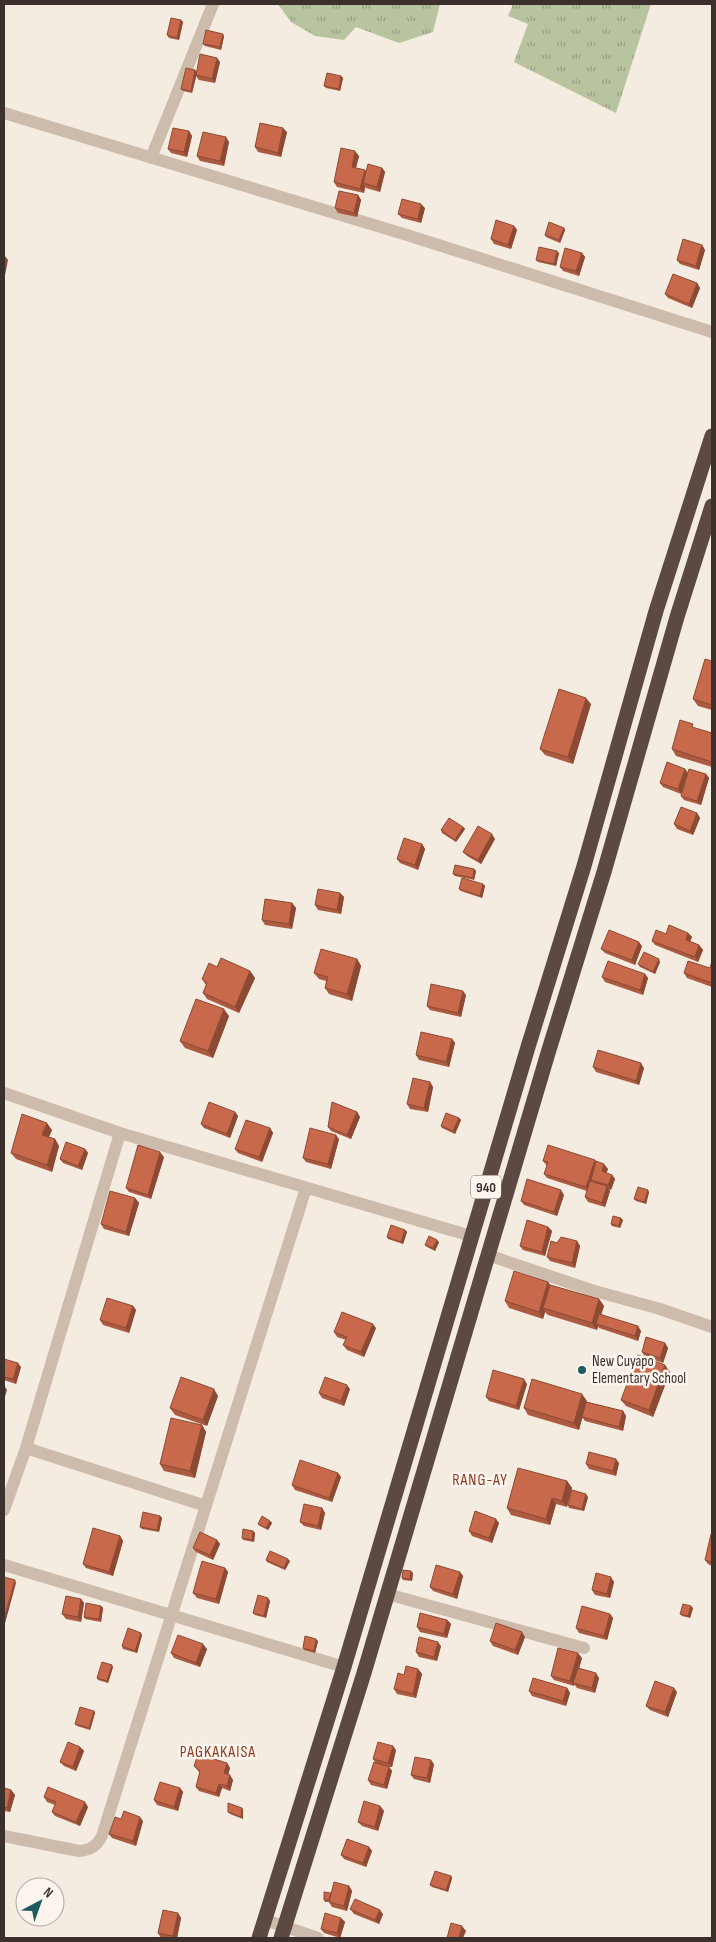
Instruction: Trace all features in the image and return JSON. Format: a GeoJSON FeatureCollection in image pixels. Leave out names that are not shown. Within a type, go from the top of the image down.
{"type":"FeatureCollection","features":[{"type":"Feature","properties":{"kind":"highway","name":"940"},"geometry":{"type":"LineString","coordinates":[[259,1938],[344,1667],[471,1236],[584,866],[656,611],[712,436]]}},
{"type":"Feature","properties":{"kind":"highway","name":"940"},"geometry":{"type":"LineString","coordinates":[[283,1932],[387,1594],[604,872],[677,617],[712,506]]}},
{"type":"Feature","properties":{"kind":"street"},"geometry":{"type":"LineString","coordinates":[[151,158],[214,4]]}},
{"type":"Feature","properties":{"kind":"street"},"geometry":{"type":"LineString","coordinates":[[4,113],[407,235],[712,332]]}},
{"type":"Feature","properties":{"kind":"street"},"geometry":{"type":"LineString","coordinates":[[4,1093],[120,1133],[471,1236]]}},
{"type":"Feature","properties":{"kind":"street"},"geometry":{"type":"LineString","coordinates":[[4,1510],[26,1448],[120,1133]]}},
{"type":"Feature","properties":{"kind":"street"},"geometry":{"type":"LineString","coordinates":[[4,1836],[79,1851],[90,1850],[98,1843],[110,1813],[306,1188]]}},
{"type":"Feature","properties":{"kind":"street"},"geometry":{"type":"LineString","coordinates":[[488,1256],[712,1327]]}},
{"type":"Feature","properties":{"kind":"street"},"geometry":{"type":"LineString","coordinates":[[26,1448],[206,1506]]}},
{"type":"Feature","properties":{"kind":"street"},"geometry":{"type":"LineString","coordinates":[[4,1565],[344,1667]]}},
{"type":"Feature","properties":{"kind":"street"},"geometry":{"type":"LineString","coordinates":[[387,1594],[584,1648]]}},
{"type":"Feature","properties":{"kind":"street"},"geometry":{"type":"LineString","coordinates":[[265,1920],[283,1932],[318,1938]]}},
{"type":"Feature","properties":{"kind":"green space"},"geometry":{"type":"Polygon","coordinates":[[[278,4],[440,4],[433,32],[399,43],[356,27],[344,40],[315,36],[291,22],[278,4]]]}},
{"type":"Feature","properties":{"kind":"green space"},"geometry":{"type":"Polygon","coordinates":[[[513,4],[651,4],[616,113],[514,62],[528,24],[508,16],[513,4]]]}},
{"type":"Feature","properties":{"kind":"building"},"geometry":{"type":"Polygon","coordinates":[[[171,18],[181,20],[177,38],[167,35],[171,18]]]}},
{"type":"Feature","properties":{"kind":"building"},"geometry":{"type":"Polygon","coordinates":[[[206,30],[223,34],[220,47],[203,44],[206,30]]]}},
{"type":"Feature","properties":{"kind":"building"},"geometry":{"type":"Polygon","coordinates":[[[200,54],[217,58],[212,79],[196,75],[200,54]]]}},
{"type":"Feature","properties":{"kind":"building"},"geometry":{"type":"Polygon","coordinates":[[[186,68],[195,70],[191,91],[181,89],[186,68]]]}},
{"type":"Feature","properties":{"kind":"building"},"geometry":{"type":"Polygon","coordinates":[[[327,73],[341,76],[339,89],[324,86],[327,73]]]}},
{"type":"Feature","properties":{"kind":"building"},"geometry":{"type":"Polygon","coordinates":[[[260,123],[283,128],[278,153],[255,147],[260,123]]]}},
{"type":"Feature","properties":{"kind":"building"},"geometry":{"type":"Polygon","coordinates":[[[173,128],[189,131],[184,152],[168,149],[173,128]]]}},
{"type":"Feature","properties":{"kind":"building"},"geometry":{"type":"Polygon","coordinates":[[[203,132],[226,137],[220,161],[197,156],[203,132]]]}},
{"type":"Feature","properties":{"kind":"building"},"geometry":{"type":"Polygon","coordinates":[[[341,148],[355,151],[352,167],[365,170],[360,189],[334,182],[341,148]]]}},
{"type":"Feature","properties":{"kind":"building"},"geometry":{"type":"Polygon","coordinates":[[[368,164],[382,168],[377,187],[363,183],[368,164]]]}},
{"type":"Feature","properties":{"kind":"building"},"geometry":{"type":"Polygon","coordinates":[[[339,191],[358,195],[354,213],[335,208],[339,191]]]}},
{"type":"Feature","properties":{"kind":"building"},"geometry":{"type":"Polygon","coordinates":[[[402,199],[421,204],[418,219],[398,214],[402,199]]]}},
{"type":"Feature","properties":{"kind":"building"},"geometry":{"type":"Polygon","coordinates":[[[496,220],[514,226],[508,245],[491,239],[496,220]]]}},
{"type":"Feature","properties":{"kind":"building"},"geometry":{"type":"Polygon","coordinates":[[[549,222],[564,228],[559,240],[545,235],[549,222]]]}},
{"type":"Feature","properties":{"kind":"building"},"geometry":{"type":"Polygon","coordinates":[[[683,239],[702,245],[696,266],[677,260],[683,239]]]}},
{"type":"Feature","properties":{"kind":"building"},"geometry":{"type":"Polygon","coordinates":[[[539,247],[557,251],[554,264],[536,260],[539,247]]]}},
{"type":"Feature","properties":{"kind":"building"},"geometry":{"type":"Polygon","coordinates":[[[565,248],[582,253],[576,271],[560,267],[565,248]]]}},
{"type":"Feature","properties":{"kind":"building"},"geometry":{"type":"Polygon","coordinates":[[[673,274],[697,283],[689,304],[665,294],[673,274]]]}},
{"type":"Feature","properties":{"kind":"building"},"geometry":{"type":"Polygon","coordinates":[[[705,659],[712,661],[712,705],[693,699],[705,659]]]}},
{"type":"Feature","properties":{"kind":"building"},"geometry":{"type":"Polygon","coordinates":[[[559,689],[586,698],[568,757],[540,749],[559,689]]]}},
{"type":"Feature","properties":{"kind":"building"},"geometry":{"type":"Polygon","coordinates":[[[680,720],[693,724],[692,727],[712,733],[712,762],[672,749],[680,720]]]}},
{"type":"Feature","properties":{"kind":"building"},"geometry":{"type":"Polygon","coordinates":[[[667,762],[685,769],[678,789],[660,783],[667,762]]]}},
{"type":"Feature","properties":{"kind":"building"},"geometry":{"type":"Polygon","coordinates":[[[689,769],[706,774],[697,801],[681,796],[689,769]]]}},
{"type":"Feature","properties":{"kind":"building"},"geometry":{"type":"Polygon","coordinates":[[[681,807],[697,813],[690,831],[674,824],[681,807]]]}},
{"type":"Feature","properties":{"kind":"building"},"geometry":{"type":"Polygon","coordinates":[[[449,818],[463,827],[455,840],[441,830],[449,818]]]}},
{"type":"Feature","properties":{"kind":"building"},"geometry":{"type":"Polygon","coordinates":[[[478,826],[492,834],[478,860],[463,852],[478,826]]]}},
{"type":"Feature","properties":{"kind":"building"},"geometry":{"type":"Polygon","coordinates":[[[404,838],[422,844],[415,865],[397,859],[404,838]]]}},
{"type":"Feature","properties":{"kind":"building"},"geometry":{"type":"Polygon","coordinates":[[[455,865],[474,869],[473,878],[453,874],[455,865]]]}},
{"type":"Feature","properties":{"kind":"building"},"geometry":{"type":"Polygon","coordinates":[[[462,878],[483,884],[480,896],[459,889],[462,878]]]}},
{"type":"Feature","properties":{"kind":"building"},"geometry":{"type":"Polygon","coordinates":[[[318,889],[340,893],[337,910],[315,905],[318,889]]]}},
{"type":"Feature","properties":{"kind":"building"},"geometry":{"type":"Polygon","coordinates":[[[265,899],[292,903],[289,924],[262,920],[265,899]]]}},
{"type":"Feature","properties":{"kind":"building"},"geometry":{"type":"Polygon","coordinates":[[[669,925],[688,933],[686,940],[699,945],[695,957],[652,941],[656,930],[666,934],[669,925]]]}},
{"type":"Feature","properties":{"kind":"building"},"geometry":{"type":"Polygon","coordinates":[[[609,930],[639,942],[632,960],[601,949],[609,930]]]}},
{"type":"Feature","properties":{"kind":"building"},"geometry":{"type":"Polygon","coordinates":[[[321,949],[357,959],[347,994],[325,988],[328,977],[314,973],[321,949]]]}},
{"type":"Feature","properties":{"kind":"building"},"geometry":{"type":"Polygon","coordinates":[[[644,952],[659,959],[653,972],[638,964],[644,952]]]}},
{"type":"Feature","properties":{"kind":"building"},"geometry":{"type":"Polygon","coordinates":[[[221,958],[250,971],[235,1007],[203,993],[207,983],[202,979],[209,963],[217,967],[221,958]]]}},
{"type":"Feature","properties":{"kind":"building"},"geometry":{"type":"Polygon","coordinates":[[[608,961],[645,974],[640,990],[602,977],[608,961]]]}},
{"type":"Feature","properties":{"kind":"building"},"geometry":{"type":"Polygon","coordinates":[[[688,961],[710,968],[712,961],[712,983],[684,973],[688,961]]]}},
{"type":"Feature","properties":{"kind":"building"},"geometry":{"type":"Polygon","coordinates":[[[431,984],[463,991],[458,1013],[427,1006],[431,984]]]}},
{"type":"Feature","properties":{"kind":"building"},"geometry":{"type":"Polygon","coordinates":[[[196,999],[224,1009],[208,1051],[180,1041],[196,999]]]}},
{"type":"Feature","properties":{"kind":"building"},"geometry":{"type":"Polygon","coordinates":[[[421,1032],[452,1039],[446,1062],[416,1055],[421,1032]]]}},
{"type":"Feature","properties":{"kind":"building"},"geometry":{"type":"Polygon","coordinates":[[[598,1050],[641,1063],[636,1081],[593,1067],[598,1050]]]}},
{"type":"Feature","properties":{"kind":"building"},"geometry":{"type":"Polygon","coordinates":[[[413,1078],[430,1082],[424,1108],[407,1104],[413,1078]]]}},
{"type":"Feature","properties":{"kind":"building"},"geometry":{"type":"Polygon","coordinates":[[[209,1102],[235,1112],[227,1134],[201,1124],[209,1102]]]}},
{"type":"Feature","properties":{"kind":"building"},"geometry":{"type":"Polygon","coordinates":[[[332,1102],[357,1112],[347,1135],[328,1127],[332,1102]]]}},
{"type":"Feature","properties":{"kind":"building"},"geometry":{"type":"Polygon","coordinates":[[[446,1113],[459,1118],[453,1131],[441,1126],[446,1113]]]}},
{"type":"Feature","properties":{"kind":"building"},"geometry":{"type":"Polygon","coordinates":[[[22,1114],[47,1123],[42,1135],[55,1139],[47,1165],[11,1153],[22,1114]]]}},
{"type":"Feature","properties":{"kind":"building"},"geometry":{"type":"Polygon","coordinates":[[[246,1120],[270,1128],[259,1157],[235,1149],[246,1120]]]}},
{"type":"Feature","properties":{"kind":"building"},"geometry":{"type":"Polygon","coordinates":[[[310,1128],[336,1135],[328,1164],[303,1158],[310,1128]]]}},
{"type":"Feature","properties":{"kind":"building"},"geometry":{"type":"Polygon","coordinates":[[[66,1142],[85,1149],[78,1166],[60,1159],[66,1142]]]}},
{"type":"Feature","properties":{"kind":"building"},"geometry":{"type":"Polygon","coordinates":[[[138,1145],[160,1152],[148,1195],[126,1188],[138,1145]]]}},
{"type":"Feature","properties":{"kind":"building"},"geometry":{"type":"Polygon","coordinates":[[[548,1145],[595,1160],[586,1187],[544,1174],[548,1162],[543,1161],[548,1145]]]}},
{"type":"Feature","properties":{"kind":"building"},"geometry":{"type":"Polygon","coordinates":[[[596,1161],[604,1164],[602,1171],[612,1175],[608,1185],[591,1180],[596,1161]]]}},
{"type":"Feature","properties":{"kind":"building"},"geometry":{"type":"Polygon","coordinates":[[[527,1179],[561,1190],[554,1212],[521,1201],[527,1179]]]}},
{"type":"Feature","properties":{"kind":"building"},"geometry":{"type":"Polygon","coordinates":[[[590,1181],[607,1186],[602,1203],[585,1197],[590,1181]]]}},
{"type":"Feature","properties":{"kind":"building"},"geometry":{"type":"Polygon","coordinates":[[[638,1187],[648,1190],[644,1202],[634,1199],[638,1187]]]}},
{"type":"Feature","properties":{"kind":"building"},"geometry":{"type":"Polygon","coordinates":[[[110,1191],[135,1198],[126,1232],[101,1224],[110,1191]]]}},
{"type":"Feature","properties":{"kind":"building"},"geometry":{"type":"Polygon","coordinates":[[[613,1216],[621,1218],[619,1226],[611,1224],[613,1216]]]}},
{"type":"Feature","properties":{"kind":"building"},"geometry":{"type":"Polygon","coordinates":[[[527,1220],[548,1227],[542,1252],[520,1246],[527,1220]]]}},
{"type":"Feature","properties":{"kind":"building"},"geometry":{"type":"Polygon","coordinates":[[[391,1225],[405,1230],[401,1242],[387,1237],[391,1225]]]}},
{"type":"Feature","properties":{"kind":"building"},"geometry":{"type":"Polygon","coordinates":[[[429,1236],[437,1240],[433,1248],[425,1245],[429,1236]]]}},
{"type":"Feature","properties":{"kind":"building"},"geometry":{"type":"Polygon","coordinates":[[[561,1237],[577,1241],[572,1263],[547,1257],[551,1241],[557,1243],[561,1237]]]}},
{"type":"Feature","properties":{"kind":"building"},"geometry":{"type":"Polygon","coordinates":[[[514,1271],[548,1282],[539,1312],[505,1301],[514,1271]]]}},
{"type":"Feature","properties":{"kind":"building"},"geometry":{"type":"Polygon","coordinates":[[[550,1285],[599,1299],[592,1323],[543,1308],[550,1285]]]}},
{"type":"Feature","properties":{"kind":"building"},"geometry":{"type":"Polygon","coordinates":[[[107,1298],[133,1306],[126,1328],[100,1320],[107,1298]]]}},
{"type":"Feature","properties":{"kind":"building"},"geometry":{"type":"Polygon","coordinates":[[[342,1312],[373,1324],[361,1352],[343,1345],[347,1337],[334,1332],[342,1312]]]}},
{"type":"Feature","properties":{"kind":"building"},"geometry":{"type":"Polygon","coordinates":[[[599,1314],[638,1326],[635,1336],[596,1324],[599,1314]]]}},
{"type":"Feature","properties":{"kind":"building"},"geometry":{"type":"Polygon","coordinates":[[[646,1337],[665,1343],[660,1358],[642,1352],[646,1337]]]}},
{"type":"Feature","properties":{"kind":"building"},"geometry":{"type":"Polygon","coordinates":[[[638,1355],[665,1365],[649,1410],[621,1400],[638,1355]]]}},
{"type":"Feature","properties":{"kind":"building"},"geometry":{"type":"Polygon","coordinates":[[[4,1359],[18,1363],[13,1379],[4,1377],[4,1359]]]}},
{"type":"Feature","properties":{"kind":"building"},"geometry":{"type":"Polygon","coordinates":[[[493,1370],[524,1379],[516,1406],[486,1397],[493,1370]]]}},
{"type":"Feature","properties":{"kind":"building"},"geometry":{"type":"Polygon","coordinates":[[[181,1377],[214,1389],[203,1420],[170,1408],[181,1377]]]}},
{"type":"Feature","properties":{"kind":"building"},"geometry":{"type":"Polygon","coordinates":[[[325,1377],[347,1385],[341,1401],[319,1393],[325,1377]]]}},
{"type":"Feature","properties":{"kind":"building"},"geometry":{"type":"Polygon","coordinates":[[[532,1379],[582,1394],[574,1423],[524,1408],[532,1379]]]}},
{"type":"Feature","properties":{"kind":"building"},"geometry":{"type":"Polygon","coordinates":[[[586,1402],[623,1411],[619,1427],[582,1417],[586,1402]]]}},
{"type":"Feature","properties":{"kind":"building"},"geometry":{"type":"Polygon","coordinates":[[[171,1418],[202,1425],[190,1471],[160,1464],[171,1418]]]}},
{"type":"Feature","properties":{"kind":"building"},"geometry":{"type":"Polygon","coordinates":[[[589,1452],[616,1459],[613,1471],[586,1464],[589,1452]]]}},
{"type":"Feature","properties":{"kind":"building"},"geometry":{"type":"Polygon","coordinates":[[[300,1460],[338,1473],[329,1498],[292,1485],[300,1460]]]}},
{"type":"Feature","properties":{"kind":"building"},"geometry":{"type":"Polygon","coordinates":[[[518,1468],[567,1481],[562,1501],[552,1498],[546,1519],[507,1508],[518,1468]]]}},
{"type":"Feature","properties":{"kind":"building"},"geometry":{"type":"Polygon","coordinates":[[[572,1490],[586,1494],[582,1509],[568,1505],[572,1490]]]}},
{"type":"Feature","properties":{"kind":"building"},"geometry":{"type":"Polygon","coordinates":[[[304,1504],[322,1508],[318,1526],[300,1522],[304,1504]]]}},
{"type":"Feature","properties":{"kind":"building"},"geometry":{"type":"Polygon","coordinates":[[[475,1511],[496,1519],[489,1538],[469,1531],[475,1511]]]}},
{"type":"Feature","properties":{"kind":"building"},"geometry":{"type":"Polygon","coordinates":[[[143,1512],[160,1516],[157,1530],[140,1527],[143,1512]]]}},
{"type":"Feature","properties":{"kind":"building"},"geometry":{"type":"Polygon","coordinates":[[[262,1516],[270,1521],[266,1528],[258,1524],[262,1516]]]}},
{"type":"Feature","properties":{"kind":"building"},"geometry":{"type":"Polygon","coordinates":[[[93,1528],[120,1536],[109,1572],[83,1564],[93,1528]]]}},
{"type":"Feature","properties":{"kind":"building"},"geometry":{"type":"Polygon","coordinates":[[[243,1529],[253,1531],[252,1540],[242,1538],[243,1529]]]}},
{"type":"Feature","properties":{"kind":"building"},"geometry":{"type":"Polygon","coordinates":[[[200,1532],[217,1540],[210,1555],[193,1548],[200,1532]]]}},
{"type":"Feature","properties":{"kind":"building"},"geometry":{"type":"Polygon","coordinates":[[[712,1534],[712,1562],[705,1560],[712,1534]]]}},
{"type":"Feature","properties":{"kind":"building"},"geometry":{"type":"Polygon","coordinates":[[[270,1551],[288,1559],[284,1568],[266,1560],[270,1551]]]}},
{"type":"Feature","properties":{"kind":"building"},"geometry":{"type":"Polygon","coordinates":[[[202,1561],[225,1568],[216,1599],[193,1593],[202,1561]]]}},
{"type":"Feature","properties":{"kind":"building"},"geometry":{"type":"Polygon","coordinates":[[[436,1565],[460,1572],[453,1594],[430,1587],[436,1565]]]}},
{"type":"Feature","properties":{"kind":"building"},"geometry":{"type":"Polygon","coordinates":[[[403,1570],[411,1571],[410,1579],[402,1578],[403,1570]]]}},
{"type":"Feature","properties":{"kind":"building"},"geometry":{"type":"Polygon","coordinates":[[[596,1573],[611,1577],[607,1594],[592,1590],[596,1573]]]}},
{"type":"Feature","properties":{"kind":"building"},"geometry":{"type":"Polygon","coordinates":[[[4,1577],[15,1580],[4,1619],[4,1577]]]}},
{"type":"Feature","properties":{"kind":"building"},"geometry":{"type":"Polygon","coordinates":[[[258,1595],[268,1598],[264,1616],[253,1613],[258,1595]]]}},
{"type":"Feature","properties":{"kind":"building"},"geometry":{"type":"Polygon","coordinates":[[[66,1596],[81,1599],[78,1617],[62,1614],[66,1596]]]}},
{"type":"Feature","properties":{"kind":"building"},"geometry":{"type":"Polygon","coordinates":[[[86,1603],[101,1606],[99,1619],[84,1617],[86,1603]]]}},
{"type":"Feature","properties":{"kind":"building"},"geometry":{"type":"Polygon","coordinates":[[[683,1604],[691,1606],[688,1616],[680,1614],[683,1604]]]}},
{"type":"Feature","properties":{"kind":"building"},"geometry":{"type":"Polygon","coordinates":[[[582,1606],[610,1614],[604,1636],[576,1628],[582,1606]]]}},
{"type":"Feature","properties":{"kind":"building"},"geometry":{"type":"Polygon","coordinates":[[[420,1613],[447,1620],[444,1634],[417,1627],[420,1613]]]}},
{"type":"Feature","properties":{"kind":"building"},"geometry":{"type":"Polygon","coordinates":[[[496,1623],[522,1632],[515,1650],[490,1641],[496,1623]]]}},
{"type":"Feature","properties":{"kind":"building"},"geometry":{"type":"Polygon","coordinates":[[[128,1628],[141,1633],[135,1651],[122,1646],[128,1628]]]}},
{"type":"Feature","properties":{"kind":"building"},"geometry":{"type":"Polygon","coordinates":[[[178,1635],[203,1644],[196,1663],[171,1653],[178,1635]]]}},
{"type":"Feature","properties":{"kind":"building"},"geometry":{"type":"Polygon","coordinates":[[[305,1636],[316,1639],[314,1651],[303,1648],[305,1636]]]}},
{"type":"Feature","properties":{"kind":"building"},"geometry":{"type":"Polygon","coordinates":[[[419,1637],[438,1642],[434,1657],[416,1652],[419,1637]]]}},
{"type":"Feature","properties":{"kind":"building"},"geometry":{"type":"Polygon","coordinates":[[[558,1648],[578,1653],[570,1681],[551,1676],[558,1648]]]}},
{"type":"Feature","properties":{"kind":"building"},"geometry":{"type":"Polygon","coordinates":[[[102,1662],[112,1665],[107,1681],[97,1678],[102,1662]]]}},
{"type":"Feature","properties":{"kind":"building"},"geometry":{"type":"Polygon","coordinates":[[[406,1666],[418,1669],[413,1694],[394,1689],[398,1673],[404,1675],[406,1666]]]}},
{"type":"Feature","properties":{"kind":"building"},"geometry":{"type":"Polygon","coordinates":[[[578,1668],[596,1673],[592,1688],[573,1683],[578,1668]]]}},
{"type":"Feature","properties":{"kind":"building"},"geometry":{"type":"Polygon","coordinates":[[[533,1678],[567,1688],[563,1701],[529,1691],[533,1678]]]}},
{"type":"Feature","properties":{"kind":"building"},"geometry":{"type":"Polygon","coordinates":[[[655,1681],[674,1688],[665,1712],[646,1706],[655,1681]]]}},
{"type":"Feature","properties":{"kind":"building"},"geometry":{"type":"Polygon","coordinates":[[[80,1707],[94,1711],[89,1728],[75,1724],[80,1707]]]}},
{"type":"Feature","properties":{"kind":"building"},"geometry":{"type":"Polygon","coordinates":[[[68,1742],[80,1747],[73,1767],[60,1762],[68,1742]]]}},
{"type":"Feature","properties":{"kind":"building"},"geometry":{"type":"Polygon","coordinates":[[[378,1742],[393,1746],[388,1763],[373,1759],[378,1742]]]}},
{"type":"Feature","properties":{"kind":"building"},"geometry":{"type":"Polygon","coordinates":[[[198,1754],[227,1763],[224,1773],[230,1775],[227,1786],[219,1784],[216,1793],[196,1787],[200,1771],[194,1766],[198,1754]]]}},
{"type":"Feature","properties":{"kind":"building"},"geometry":{"type":"Polygon","coordinates":[[[415,1757],[431,1760],[427,1778],[411,1775],[415,1757]]]}},
{"type":"Feature","properties":{"kind":"building"},"geometry":{"type":"Polygon","coordinates":[[[374,1762],[389,1767],[384,1785],[368,1780],[374,1762]]]}},
{"type":"Feature","properties":{"kind":"building"},"geometry":{"type":"Polygon","coordinates":[[[160,1782],[180,1788],[174,1807],[154,1800],[160,1782]]]}},
{"type":"Feature","properties":{"kind":"building"},"geometry":{"type":"Polygon","coordinates":[[[48,1787],[85,1802],[76,1822],[52,1812],[56,1802],[44,1797],[48,1787]]]}},
{"type":"Feature","properties":{"kind":"building"},"geometry":{"type":"Polygon","coordinates":[[[4,1788],[11,1790],[7,1808],[4,1807],[4,1788]]]}},
{"type":"Feature","properties":{"kind":"building"},"geometry":{"type":"Polygon","coordinates":[[[364,1801],[380,1806],[375,1827],[358,1822],[364,1801]]]}},
{"type":"Feature","properties":{"kind":"building"},"geometry":{"type":"Polygon","coordinates":[[[228,1803],[242,1808],[241,1817],[228,1812],[228,1803]]]}},
{"type":"Feature","properties":{"kind":"building"},"geometry":{"type":"Polygon","coordinates":[[[124,1811],[140,1817],[133,1841],[109,1834],[115,1817],[121,1819],[124,1811]]]}},
{"type":"Feature","properties":{"kind":"building"},"geometry":{"type":"Polygon","coordinates":[[[347,1839],[369,1847],[363,1863],[341,1855],[347,1839]]]}},
{"type":"Feature","properties":{"kind":"building"},"geometry":{"type":"Polygon","coordinates":[[[435,1871],[451,1876],[446,1890],[430,1885],[435,1871]]]}},
{"type":"Feature","properties":{"kind":"building"},"geometry":{"type":"Polygon","coordinates":[[[334,1882],[349,1886],[344,1906],[329,1902],[334,1882]]]}},
{"type":"Feature","properties":{"kind":"building"},"geometry":{"type":"Polygon","coordinates":[[[324,1892],[331,1893],[329,1900],[324,1900],[324,1892]]]}},
{"type":"Feature","properties":{"kind":"building"},"geometry":{"type":"Polygon","coordinates":[[[355,1899],[380,1910],[375,1920],[350,1909],[355,1899]]]}},
{"type":"Feature","properties":{"kind":"building"},"geometry":{"type":"Polygon","coordinates":[[[163,1910],[178,1913],[173,1936],[158,1933],[163,1910]]]}},
{"type":"Feature","properties":{"kind":"building"},"geometry":{"type":"Polygon","coordinates":[[[325,1913],[341,1918],[337,1933],[321,1929],[325,1913]]]}},
{"type":"Feature","properties":{"kind":"building"},"geometry":{"type":"Polygon","coordinates":[[[451,1923],[462,1926],[459,1938],[447,1938],[451,1923]]]}},
{"type":"Feature","properties":{"kind":"place","name":"New Cuyapo Elementary School"},"geometry":{"type":"Point","coordinates":[582,1370]}},
{"type":"Feature","properties":{"kind":"district","name":"RANG-AY"},"geometry":{"type":"Point","coordinates":[480,1479]}},
{"type":"Feature","properties":{"kind":"district","name":"PAGKAKAISA"},"geometry":{"type":"Point","coordinates":[218,1751]}}]}
